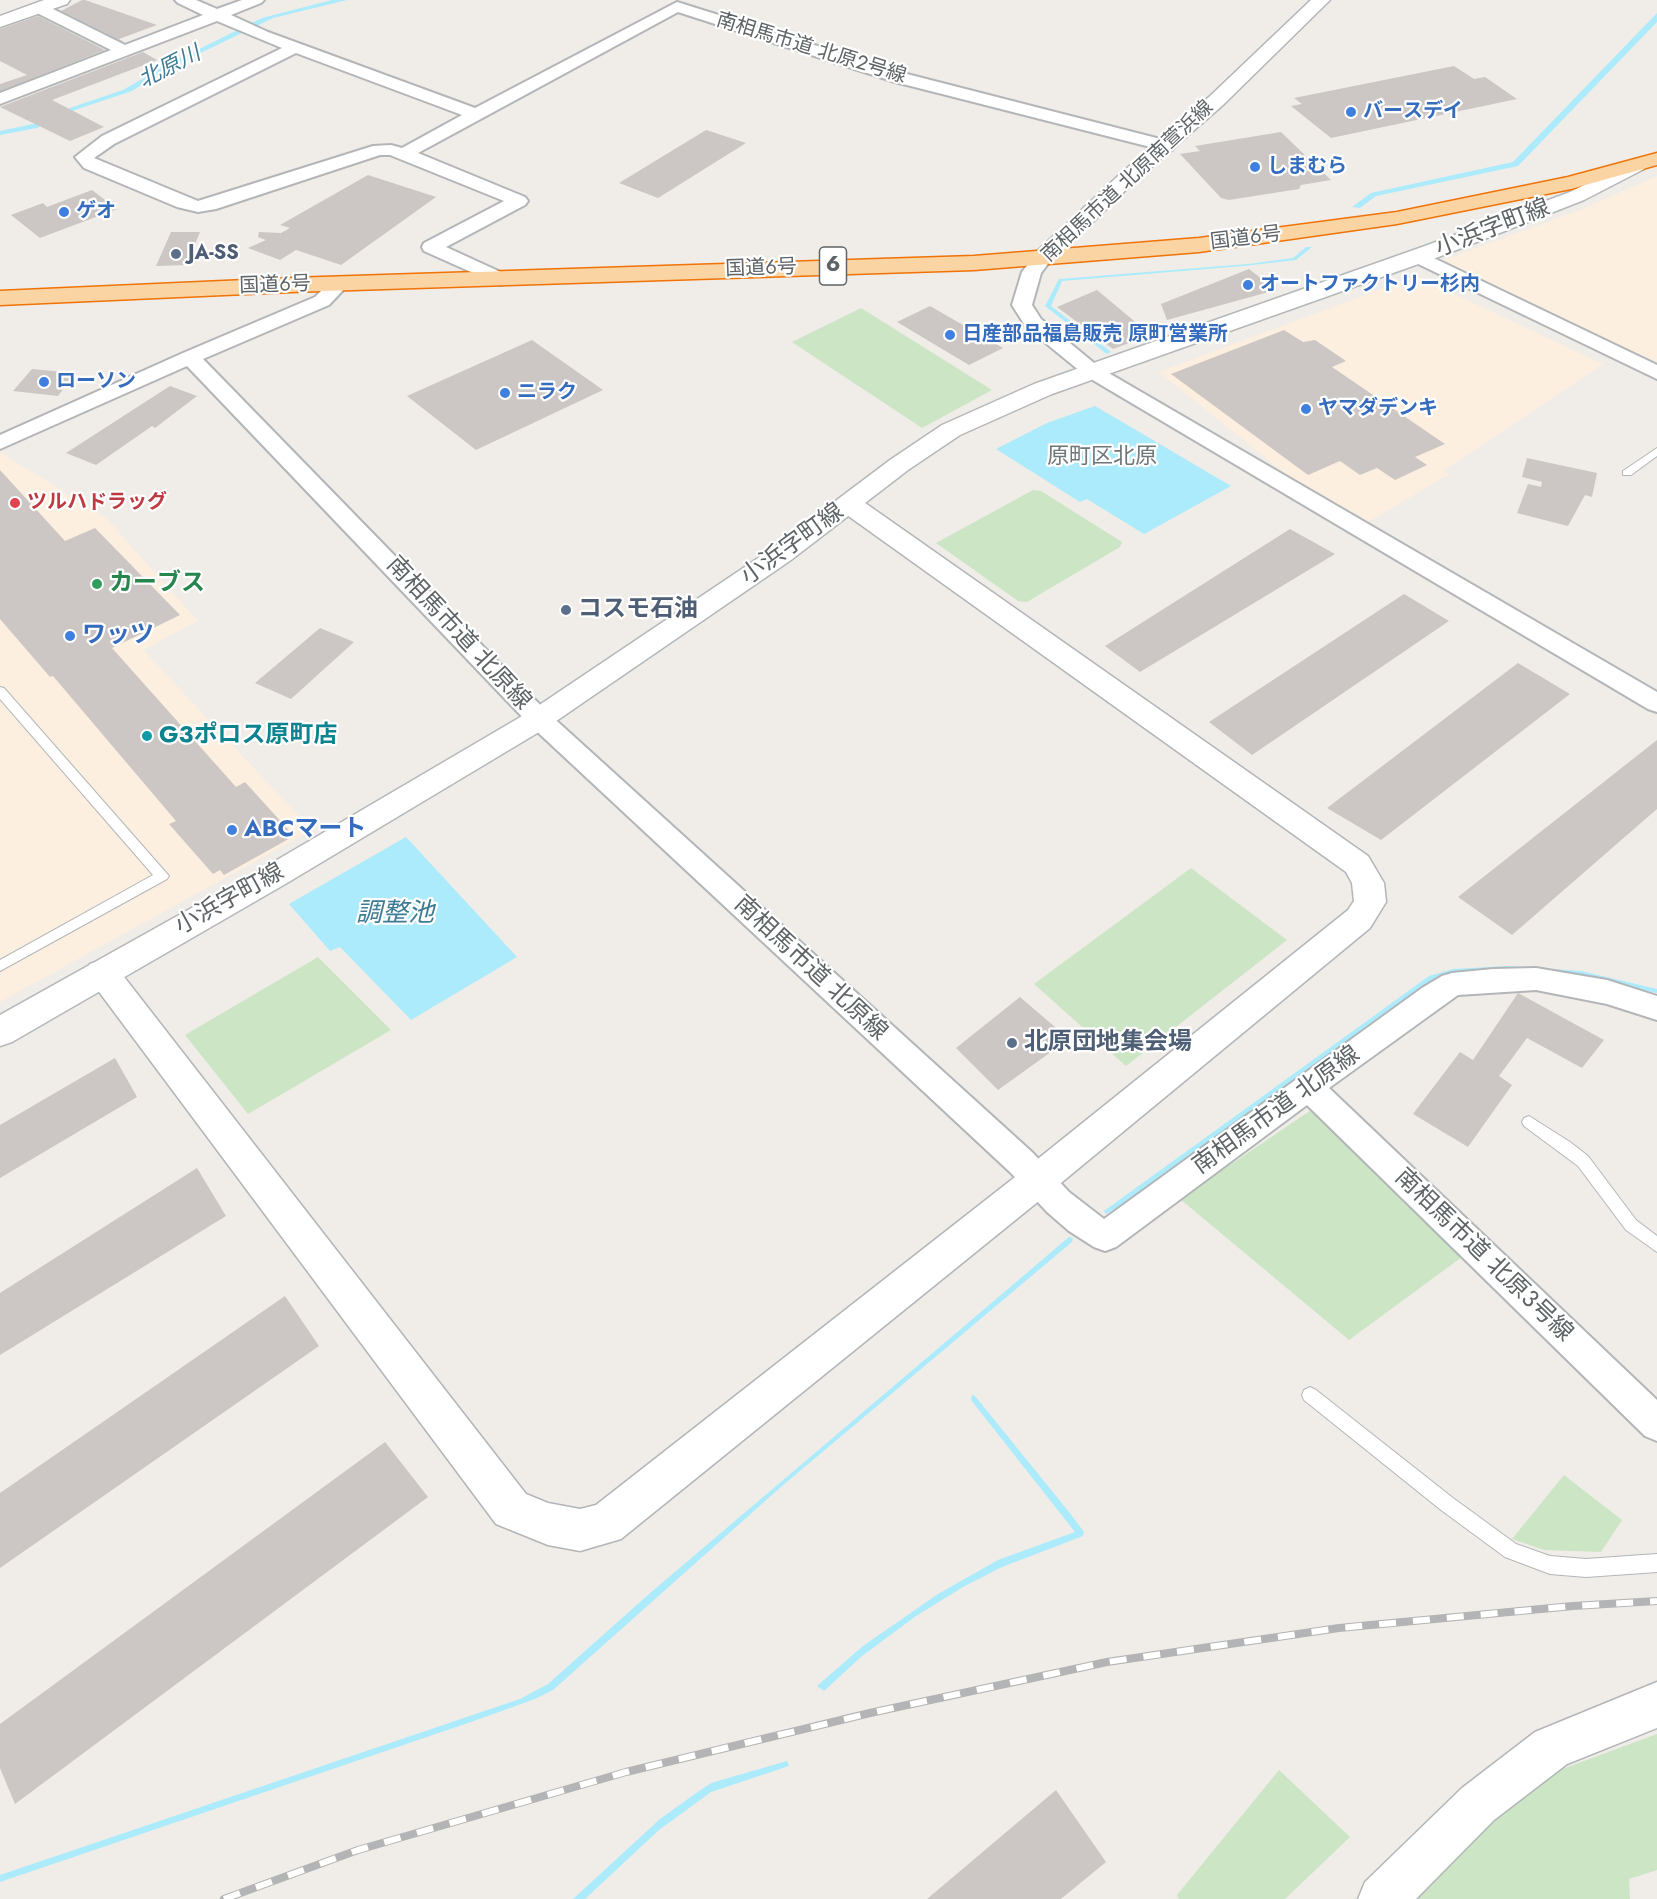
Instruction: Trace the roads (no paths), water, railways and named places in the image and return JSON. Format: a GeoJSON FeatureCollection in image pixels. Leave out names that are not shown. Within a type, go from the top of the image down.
{"type":"FeatureCollection","features":[{"type":"Feature","properties":{"kind":"highway","name":"国道6号"},"geometry":{"type":"LineString","coordinates":[[0,298],[974,262],[1199,245],[1397,218],[1516,195],[1647,162]]}},
{"type":"Feature","properties":{"kind":"street"},"geometry":{"type":"LineString","coordinates":[[0,22],[61,0]]}},
{"type":"Feature","properties":{"kind":"street"},"geometry":{"type":"LineString","coordinates":[[183,0],[262,35],[476,114]]}},
{"type":"Feature","properties":{"kind":"street"},"geometry":{"type":"LineString","coordinates":[[0,99],[256,0]]}},
{"type":"Feature","properties":{"kind":"street","name":"南相馬市道 北原南萱浜線"},"geometry":{"type":"LineString","coordinates":[[1321,0],[1044,257],[1032,272],[1022,305],[1032,323],[1093,372],[1657,703]]}},
{"type":"Feature","properties":{"kind":"street","name":"南相馬市道 北原2号線"},"geometry":{"type":"LineString","coordinates":[[404,154],[677,7],[902,78],[1166,146]]}},
{"type":"Feature","properties":{"kind":"street"},"geometry":{"type":"LineString","coordinates":[[39,8],[125,51]]}},
{"type":"Feature","properties":{"kind":"street"},"geometry":{"type":"LineString","coordinates":[[296,47],[247,74],[108,140],[84,157],[90,164],[183,203],[198,207],[379,150],[391,150],[519,201],[431,247],[500,279]]}},
{"type":"Feature","properties":{"kind":"street","name":"小浜字町線"},"geometry":{"type":"LineString","coordinates":[[2,1028],[286,869],[539,719],[706,607],[951,430],[992,410],[1093,372],[1419,256],[1577,196],[1647,162]]}},
{"type":"Feature","properties":{"kind":"street"},"geometry":{"type":"LineString","coordinates":[[1419,256],[1657,373]]}},
{"type":"Feature","properties":{"kind":"street"},"geometry":{"type":"LineString","coordinates":[[0,443],[190,357],[322,301],[338,285]]}},
{"type":"Feature","properties":{"kind":"street","name":"南相馬市道 北原線"},"geometry":{"type":"LineString","coordinates":[[190,357],[372,543],[539,719],[1013,1155],[1080,1221],[1105,1237],[1432,996],[1452,984],[1536,979],[1606,992],[1657,1008]]}},
{"type":"Feature","properties":{"kind":"street"},"geometry":{"type":"LineString","coordinates":[[102,973],[511,1509],[548,1524],[580,1530],[606,1524],[1037,1181],[1359,919],[1370,902],[1368,883],[1357,864],[849,504]]}},
{"type":"Feature","properties":{"kind":"street","name":"南相馬市道 北原3号線"},"geometry":{"type":"LineString","coordinates":[[1310,1088],[1657,1424]]}},
{"type":"Feature","properties":{"kind":"street"},"geometry":{"type":"LineString","coordinates":[[1382,1899],[1478,1804],[1551,1748],[1657,1705]]}},
{"type":"Feature","properties":{"kind":"lane"},"geometry":{"type":"LineString","coordinates":[[1627,472],[1657,452]]}},
{"type":"Feature","properties":{"kind":"lane"},"geometry":{"type":"LineString","coordinates":[[0,691],[162,876],[0,966]]}},
{"type":"Feature","properties":{"kind":"lane"},"geometry":{"type":"LineString","coordinates":[[1529,1122],[1565,1146],[1582,1161],[1631,1225],[1657,1245]]}},
{"type":"Feature","properties":{"kind":"lane"},"geometry":{"type":"LineString","coordinates":[[1310,1395],[1447,1504],[1511,1551],[1550,1565],[1586,1568],[1657,1563]]}},
{"type":"Feature","properties":{"kind":"water"},"geometry":{"type":"Polygon","coordinates":[[[332,0],[347,0],[273,18],[165,70],[132,91],[75,110],[37,128],[0,135],[0,131],[38,123],[70,108],[123,90],[163,67],[262,18],[332,0]]]}},
{"type":"Feature","properties":{"kind":"water"},"geometry":{"type":"Polygon","coordinates":[[[1657,13],[1657,22],[1518,166],[1376,196],[1360,208],[1352,207],[1371,193],[1513,162],[1657,13]]]}},
{"type":"Feature","properties":{"kind":"water"},"geometry":{"type":"Polygon","coordinates":[[[1306,247],[1312,247],[1296,260],[1062,281],[1051,306],[1111,352],[1107,354],[1045,306],[1059,279],[1248,264],[1293,258],[1306,247]]]}},
{"type":"Feature","properties":{"kind":"water"},"geometry":{"type":"Polygon","coordinates":[[[1095,406],[1231,486],[1144,534],[1087,499],[1080,502],[996,449],[1047,423],[1095,406]]]}},
{"type":"Feature","properties":{"kind":"water","name":"調整池"},"geometry":{"type":"Polygon","coordinates":[[[406,837],[517,957],[411,1020],[340,947],[330,951],[289,904],[406,837]]]}},
{"type":"Feature","properties":{"kind":"water"},"geometry":{"type":"Polygon","coordinates":[[[1508,966],[1581,971],[1657,989],[1657,993],[1566,973],[1467,970],[1445,975],[1400,1002],[1131,1199],[1106,1214],[1104,1211],[1429,976],[1453,969],[1508,966]]]}},
{"type":"Feature","properties":{"kind":"water"},"geometry":{"type":"Polygon","coordinates":[[[1069,1237],[1073,1238],[1072,1242],[782,1486],[553,1690],[535,1699],[468,1723],[0,1882],[0,1875],[520,1699],[548,1684],[649,1594],[1069,1237]]]}},
{"type":"Feature","properties":{"kind":"water"},"geometry":{"type":"Polygon","coordinates":[[[972,1395],[1069,1512],[1084,1532],[1083,1536],[1002,1567],[963,1587],[916,1616],[862,1656],[824,1691],[817,1686],[863,1646],[938,1594],[998,1560],[1075,1532],[971,1400],[972,1395]]]}},
{"type":"Feature","properties":{"kind":"water"},"geometry":{"type":"Polygon","coordinates":[[[787,1761],[789,1766],[711,1792],[659,1830],[585,1899],[573,1899],[660,1819],[711,1783],[787,1761]]]}},
{"type":"Feature","properties":{"kind":"railway"},"geometry":{"type":"LineString","coordinates":[[224,1899],[358,1850],[626,1772],[870,1713],[1107,1662],[1339,1628],[1573,1606],[1657,1601]]}},
{"type":"Feature","properties":{"kind":"place","name":"バースデイ"},"geometry":{"type":"Point","coordinates":[1351,112]}},
{"type":"Feature","properties":{"kind":"place","name":"しまむら"},"geometry":{"type":"Point","coordinates":[1255,167]}},
{"type":"Feature","properties":{"kind":"place","name":"ゲオ"},"geometry":{"type":"Point","coordinates":[64,212]}},
{"type":"Feature","properties":{"kind":"place","name":"JA-SS"},"geometry":{"type":"Point","coordinates":[176,254]}},
{"type":"Feature","properties":{"kind":"place","name":"オートファクトリー杉内"},"geometry":{"type":"Point","coordinates":[1248,285]}},
{"type":"Feature","properties":{"kind":"place","name":"日産部品福島販売 原町営業所"},"geometry":{"type":"Point","coordinates":[950,335]}},
{"type":"Feature","properties":{"kind":"place","name":"ローソン"},"geometry":{"type":"Point","coordinates":[44,382]}},
{"type":"Feature","properties":{"kind":"place","name":"ニラク"},"geometry":{"type":"Point","coordinates":[505,393]}},
{"type":"Feature","properties":{"kind":"place","name":"ヤマダデンキ"},"geometry":{"type":"Point","coordinates":[1306,409]}},
{"type":"Feature","properties":{"kind":"place","name":"ツルハドラッグ"},"geometry":{"type":"Point","coordinates":[15,503]}},
{"type":"Feature","properties":{"kind":"place","name":"カーブス"},"geometry":{"type":"Point","coordinates":[97,584]}},
{"type":"Feature","properties":{"kind":"place","name":"コスモ石油"},"geometry":{"type":"Point","coordinates":[566,610]}},
{"type":"Feature","properties":{"kind":"place","name":"ワッツ"},"geometry":{"type":"Point","coordinates":[70,636]}},
{"type":"Feature","properties":{"kind":"place","name":"G3ポロス原町店"},"geometry":{"type":"Point","coordinates":[147,736]}},
{"type":"Feature","properties":{"kind":"place","name":"ABCマート"},"geometry":{"type":"Point","coordinates":[232,830]}},
{"type":"Feature","properties":{"kind":"place","name":"北原団地集会場"},"geometry":{"type":"Point","coordinates":[1012,1043]}},
{"type":"Feature","properties":{"kind":"district","name":"原町区北原"},"geometry":{"type":"Point","coordinates":[1102,458]}},
{"type":"Feature","properties":{"kind":"water label","name":"北原川"},"geometry":{"type":"Point","coordinates":[170,68]}}]}
